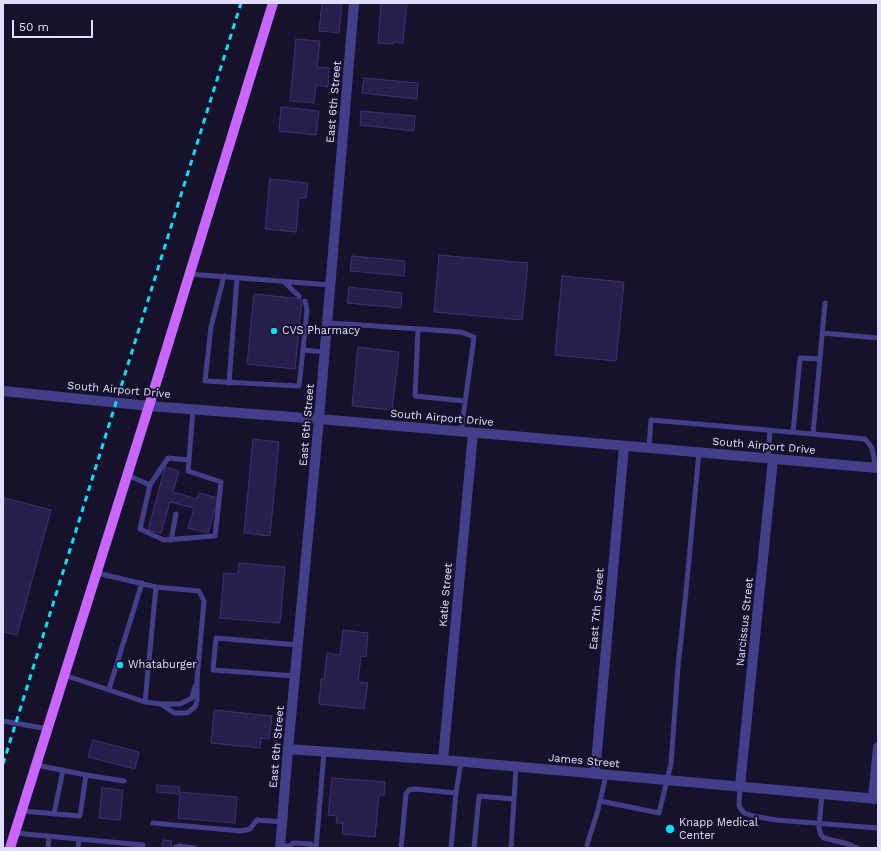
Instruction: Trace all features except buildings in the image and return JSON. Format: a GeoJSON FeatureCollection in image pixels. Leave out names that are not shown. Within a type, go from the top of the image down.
{"type":"FeatureCollection","features":[{"type":"Feature","properties":{"kind":"main road"},"geometry":{"type":"LineString","coordinates":[[10,848],[274,3]]}},
{"type":"Feature","properties":{"kind":"street","name":"East 6th Street"},"geometry":{"type":"LineString","coordinates":[[285,847],[282,822],[331,285],[354,3]]}},
{"type":"Feature","properties":{"kind":"street","name":"South Airport Drive"},"geometry":{"type":"LineString","coordinates":[[3,391],[149,406],[319,419],[877,468]]}},
{"type":"Feature","properties":{"kind":"street","name":"Katie Street"},"geometry":{"type":"LineString","coordinates":[[443,760],[473,433]]}},
{"type":"Feature","properties":{"kind":"street","name":"East 7th Street"},"geometry":{"type":"LineString","coordinates":[[594,774],[624,446]]}},
{"type":"Feature","properties":{"kind":"street","name":"Narcissus Street"},"geometry":{"type":"LineString","coordinates":[[740,786],[771,459]]}},
{"type":"Feature","properties":{"kind":"street"},"geometry":{"type":"LineString","coordinates":[[876,799],[878,747]]}},
{"type":"Feature","properties":{"kind":"street","name":"James Street"},"geometry":{"type":"LineString","coordinates":[[288,749],[443,760],[876,799]]}},
{"type":"Feature","properties":{"kind":"lane"},"geometry":{"type":"LineString","coordinates":[[190,274],[331,285]]}},
{"type":"Feature","properties":{"kind":"lane"},"geometry":{"type":"LineString","coordinates":[[224,276],[211,327],[206,381],[299,386],[307,310],[305,302]]}},
{"type":"Feature","properties":{"kind":"lane"},"geometry":{"type":"LineString","coordinates":[[229,383],[237,278]]}},
{"type":"Feature","properties":{"kind":"lane"},"geometry":{"type":"LineString","coordinates":[[284,282],[299,296]]}},
{"type":"Feature","properties":{"kind":"lane"},"geometry":{"type":"LineString","coordinates":[[813,434],[825,303]]}},
{"type":"Feature","properties":{"kind":"lane"},"geometry":{"type":"LineString","coordinates":[[327,323],[461,332],[474,337],[461,432]]}},
{"type":"Feature","properties":{"kind":"lane"},"geometry":{"type":"LineString","coordinates":[[418,329],[415,396],[465,401]]}},
{"type":"Feature","properties":{"kind":"lane"},"geometry":{"type":"LineString","coordinates":[[822,333],[878,338]]}},
{"type":"Feature","properties":{"kind":"lane"},"geometry":{"type":"LineString","coordinates":[[303,350],[325,352]]}},
{"type":"Feature","properties":{"kind":"lane"},"geometry":{"type":"LineString","coordinates":[[793,432],[800,358],[820,359]]}},
{"type":"Feature","properties":{"kind":"lane"},"geometry":{"type":"LineString","coordinates":[[189,460],[168,458],[150,486],[140,529],[164,540],[215,536],[222,482],[188,471],[189,460],[193,409]]}},
{"type":"Feature","properties":{"kind":"lane"},"geometry":{"type":"LineString","coordinates":[[649,448],[651,420],[793,432],[865,439],[872,448],[877,468]]}},
{"type":"Feature","properties":{"kind":"lane"},"geometry":{"type":"LineString","coordinates":[[770,430],[771,459]]}},
{"type":"Feature","properties":{"kind":"lane"},"geometry":{"type":"LineString","coordinates":[[600,800],[659,813],[671,764],[678,667],[699,452]]}},
{"type":"Feature","properties":{"kind":"lane"},"geometry":{"type":"LineString","coordinates":[[127,475],[150,486]]}},
{"type":"Feature","properties":{"kind":"lane"},"geometry":{"type":"LineString","coordinates":[[171,540],[176,514]]}},
{"type":"Feature","properties":{"kind":"lane"},"geometry":{"type":"LineString","coordinates":[[96,573],[156,587],[199,591],[204,601],[197,680],[197,700],[195,707],[186,713],[174,713],[161,704]]}},
{"type":"Feature","properties":{"kind":"lane"},"geometry":{"type":"LineString","coordinates":[[109,690],[142,584]]}},
{"type":"Feature","properties":{"kind":"lane"},"geometry":{"type":"LineString","coordinates":[[145,702],[156,587]]}},
{"type":"Feature","properties":{"kind":"lane"},"geometry":{"type":"LineString","coordinates":[[295,676],[213,670],[216,638],[298,645]]}},
{"type":"Feature","properties":{"kind":"lane"},"geometry":{"type":"LineString","coordinates":[[64,675],[145,702],[161,704],[180,704],[192,698],[197,680]]}},
{"type":"Feature","properties":{"kind":"lane"},"geometry":{"type":"LineString","coordinates":[[3,721],[48,729]]}},
{"type":"Feature","properties":{"kind":"lane"},"geometry":{"type":"LineString","coordinates":[[316,848],[324,752]]}},
{"type":"Feature","properties":{"kind":"lane"},"geometry":{"type":"LineString","coordinates":[[450,848],[461,762]]}},
{"type":"Feature","properties":{"kind":"lane"},"geometry":{"type":"LineString","coordinates":[[36,765],[124,781]]}},
{"type":"Feature","properties":{"kind":"lane"},"geometry":{"type":"LineString","coordinates":[[510,848],[516,767]]}},
{"type":"Feature","properties":{"kind":"lane"},"geometry":{"type":"LineString","coordinates":[[54,814],[62,770]]}},
{"type":"Feature","properties":{"kind":"lane"},"geometry":{"type":"LineString","coordinates":[[22,811],[80,816],[86,775]]}},
{"type":"Feature","properties":{"kind":"lane"},"geometry":{"type":"LineString","coordinates":[[587,845],[606,775]]}},
{"type":"Feature","properties":{"kind":"lane"},"geometry":{"type":"LineString","coordinates":[[740,786],[739,805],[744,813],[753,816],[776,820],[878,828]]}},
{"type":"Feature","properties":{"kind":"lane"},"geometry":{"type":"LineString","coordinates":[[400,848],[406,794],[409,790],[414,789],[456,793]]}},
{"type":"Feature","properties":{"kind":"lane"},"geometry":{"type":"LineString","coordinates":[[822,794],[819,828],[821,835],[824,838],[858,848]]}},
{"type":"Feature","properties":{"kind":"lane"},"geometry":{"type":"LineString","coordinates":[[474,848],[479,796],[514,799]]}},
{"type":"Feature","properties":{"kind":"lane"},"geometry":{"type":"LineString","coordinates":[[153,823],[241,831],[250,829],[257,820],[282,822]]}},
{"type":"Feature","properties":{"kind":"lane"},"geometry":{"type":"LineString","coordinates":[[15,833],[143,845],[142,848]]}},
{"type":"Feature","properties":{"kind":"lane"},"geometry":{"type":"LineString","coordinates":[[48,848],[49,836]]}},
{"type":"Feature","properties":{"kind":"lane"},"geometry":{"type":"LineString","coordinates":[[78,848],[79,839]]}},
{"type":"Feature","properties":{"kind":"lane"},"geometry":{"type":"LineString","coordinates":[[285,847],[293,843],[310,844],[312,848]]}},
{"type":"Feature","properties":{"kind":"lane"},"geometry":{"type":"LineString","coordinates":[[175,848],[180,846],[195,848]]}},
{"type":"Feature","properties":{"kind":"railway"},"geometry":{"type":"LineString","coordinates":[[3,764],[241,3]]}},
{"type":"Feature","properties":{"kind":"place","name":"CVS Pharmacy"},"geometry":{"type":"Point","coordinates":[274,331]}},
{"type":"Feature","properties":{"kind":"place","name":"Whataburger"},"geometry":{"type":"Point","coordinates":[120,665]}},
{"type":"Feature","properties":{"kind":"place","name":"Knapp Medical Center"},"geometry":{"type":"Point","coordinates":[670,829]}}]}
